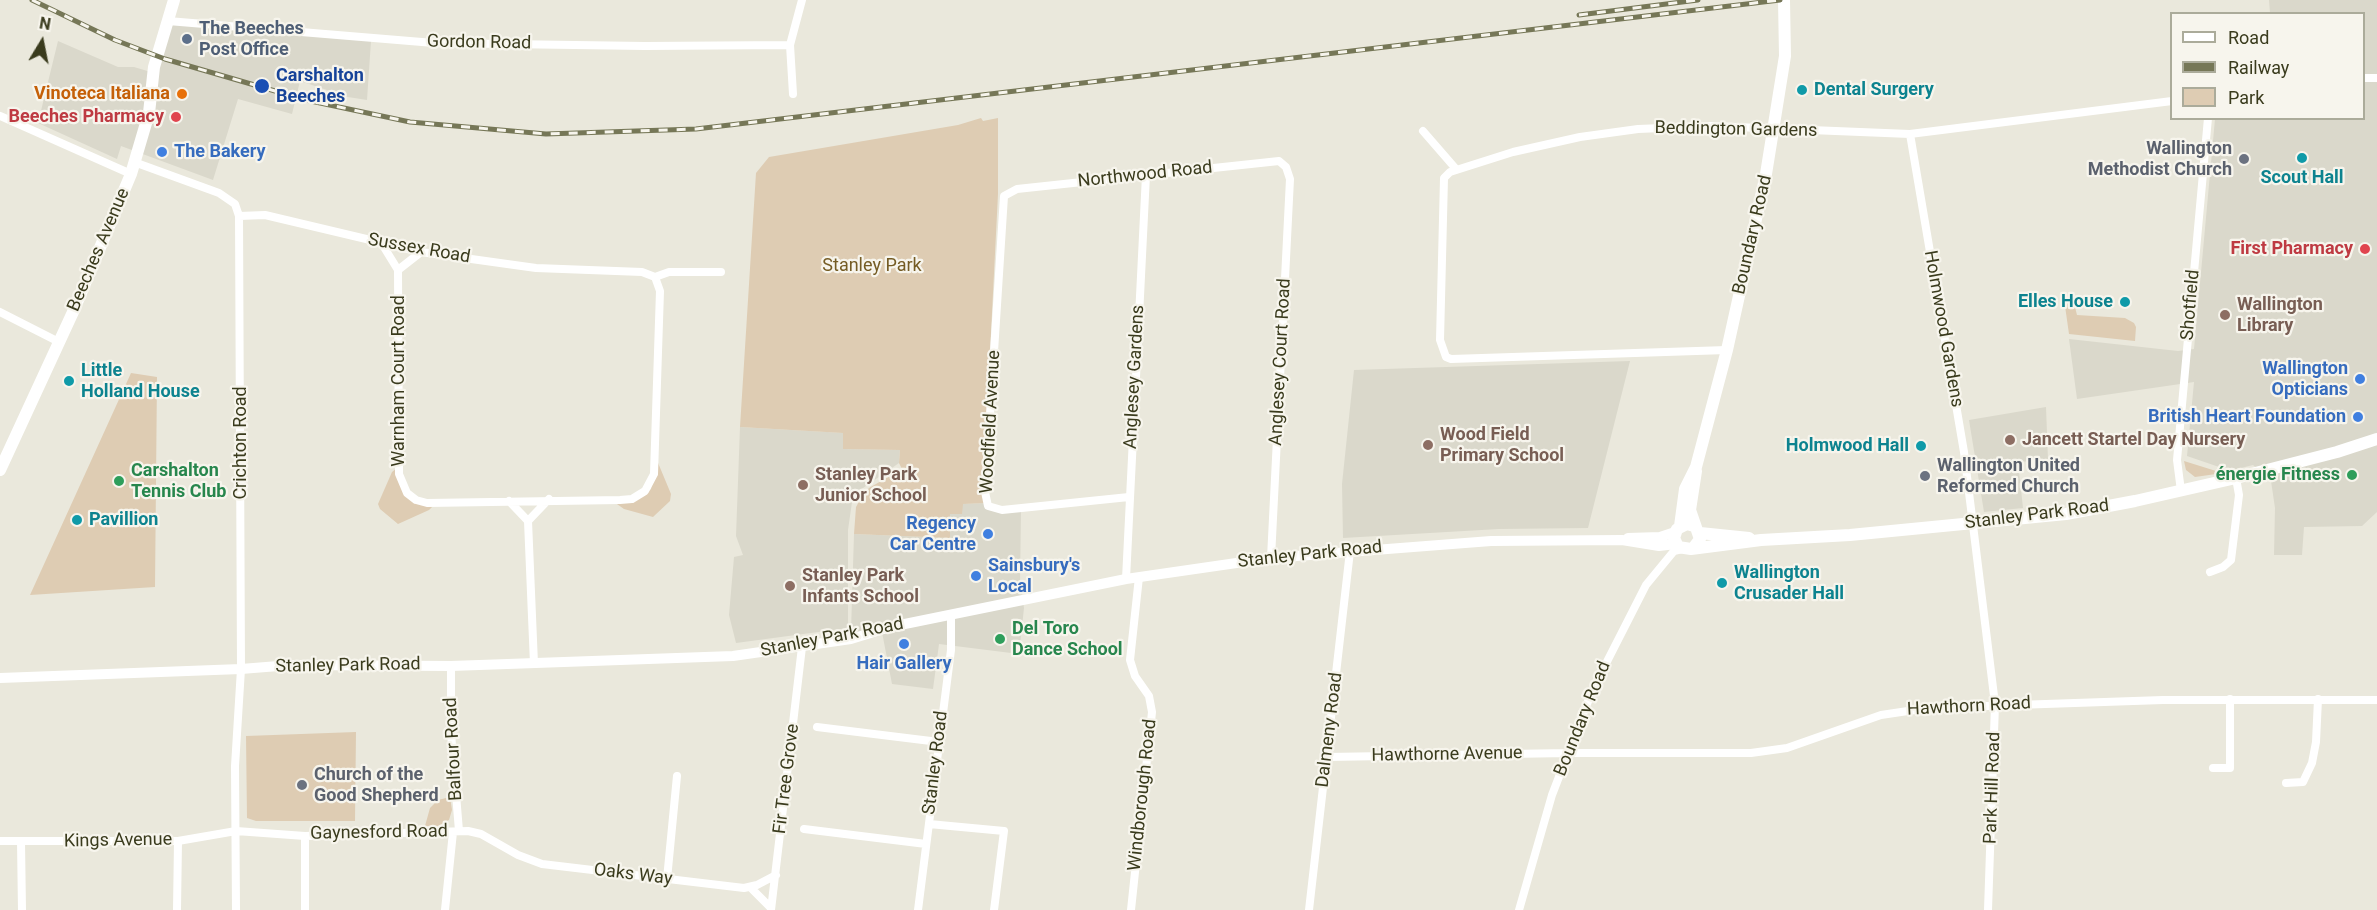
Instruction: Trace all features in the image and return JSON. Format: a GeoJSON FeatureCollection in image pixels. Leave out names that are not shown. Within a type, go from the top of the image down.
{"type":"FeatureCollection","features":[{"type":"Feature","properties":{"kind":"main road","name":"Beeches Avenue"},"geometry":{"type":"LineString","coordinates":[[0,470],[59,342],[133,168],[149,113],[154,67],[174,0]]}},
{"type":"Feature","properties":{"kind":"main road","name":"Boundary Road"},"geometry":{"type":"LineString","coordinates":[[1681,540],[1685,489],[1696,467],[1727,350],[1776,128],[1785,56],[1784,0]]}},
{"type":"Feature","properties":{"kind":"main road","name":"Stanley Park Road"},"geometry":{"type":"LineString","coordinates":[[1761,540],[1697,530],[1687,524],[1681,540],[1732,546],[1761,540],[1974,524],[2066,514],[2236,478],[2337,452],[2377,439]]}},
{"type":"Feature","properties":{"kind":"main road","name":"Boundary Road"},"geometry":{"type":"LineString","coordinates":[[1696,467],[1690,510],[1697,530]]}},
{"type":"Feature","properties":{"kind":"main road"},"geometry":{"type":"LineString","coordinates":[[1681,540],[1700,538],[1697,530]]}},
{"type":"Feature","properties":{"kind":"street"},"geometry":{"type":"LineString","coordinates":[[793,94],[790,45],[802,0]]}},
{"type":"Feature","properties":{"kind":"street","name":"Gordon Road"},"geometry":{"type":"LineString","coordinates":[[168,21],[434,43],[645,46],[790,45]]}},
{"type":"Feature","properties":{"kind":"street","name":"Beddington Gardens"},"geometry":{"type":"LineString","coordinates":[[1456,169],[1513,152],[1613,132],[1686,126],[1910,134],[2170,101]]}},
{"type":"Feature","properties":{"kind":"street"},"geometry":{"type":"LineString","coordinates":[[0,116],[133,168],[219,193],[235,204],[239,216]]}},
{"type":"Feature","properties":{"kind":"street","name":"Shotfield"},"geometry":{"type":"LineString","coordinates":[[2181,491],[2176,470],[2208,120]]}},
{"type":"Feature","properties":{"kind":"street"},"geometry":{"type":"LineString","coordinates":[[1423,131],[1456,169],[1446,175],[1443,184],[1440,340],[1446,357],[1727,350]]}},
{"type":"Feature","properties":{"kind":"street","name":"Holmwood Gardens"},"geometry":{"type":"LineString","coordinates":[[1910,134],[1974,524]]}},
{"type":"Feature","properties":{"kind":"street","name":"Northwood Road"},"geometry":{"type":"LineString","coordinates":[[1004,196],[1017,189],[1274,160],[1286,167]]}},
{"type":"Feature","properties":{"kind":"street","name":"Anglesey Court Road"},"geometry":{"type":"LineString","coordinates":[[1271,558],[1290,178],[1286,167]]}},
{"type":"Feature","properties":{"kind":"street","name":"Anglesey Gardens"},"geometry":{"type":"LineString","coordinates":[[1125,579],[1146,175]]}},
{"type":"Feature","properties":{"kind":"street","name":"Woodfield Avenue"},"geometry":{"type":"LineString","coordinates":[[1004,196],[985,492],[988,506],[1002,510],[1129,497]]}},
{"type":"Feature","properties":{"kind":"street","name":"Sussex Road"},"geometry":{"type":"LineString","coordinates":[[239,216],[266,215],[422,252],[536,268],[648,273],[655,277],[669,272],[722,272]]}},
{"type":"Feature","properties":{"kind":"street","name":"Crichton Road"},"geometry":{"type":"LineString","coordinates":[[236,910],[235,766],[242,669],[239,216]]}},
{"type":"Feature","properties":{"kind":"street","name":"Warnham Court Road"},"geometry":{"type":"LineString","coordinates":[[382,244],[398,270],[399,463],[402,484],[407,493],[416,500],[427,503],[632,499],[640,496],[651,484],[654,474],[660,291],[655,277]]}},
{"type":"Feature","properties":{"kind":"street","name":"Warnham Court Road"},"geometry":{"type":"LineString","coordinates":[[398,270],[422,252]]}},
{"type":"Feature","properties":{"kind":"street"},"geometry":{"type":"LineString","coordinates":[[0,312],[59,342]]}},
{"type":"Feature","properties":{"kind":"street"},"geometry":{"type":"LineString","coordinates":[[2210,572],[2223,567],[2230,560],[2239,495],[2236,478]]}},
{"type":"Feature","properties":{"kind":"street"},"geometry":{"type":"LineString","coordinates":[[528,521],[549,500]]}},
{"type":"Feature","properties":{"kind":"street"},"geometry":{"type":"LineString","coordinates":[[509,501],[528,521],[534,664]]}},
{"type":"Feature","properties":{"kind":"street","name":"Park Hill Road"},"geometry":{"type":"LineString","coordinates":[[1974,524],[1995,704],[1988,910]]}},
{"type":"Feature","properties":{"kind":"street","name":"Stanley Park Road"},"geometry":{"type":"LineString","coordinates":[[0,678],[345,663],[451,666],[733,656],[802,647],[1125,579],[1271,558],[1350,550],[1491,541],[1622,540],[1634,537],[1681,540]]}},
{"type":"Feature","properties":{"kind":"street","name":"Boundary Road"},"geometry":{"type":"LineString","coordinates":[[1520,910],[1552,795],[1606,661],[1657,568],[1681,540]]}},
{"type":"Feature","properties":{"kind":"street","name":"Dalmeny Road"},"geometry":{"type":"LineString","coordinates":[[1309,910],[1350,550]]}},
{"type":"Feature","properties":{"kind":"street","name":"Windborough Road"},"geometry":{"type":"LineString","coordinates":[[1131,910],[1152,712],[1149,696],[1135,676],[1130,660],[1139,577]]}},
{"type":"Feature","properties":{"kind":"street","name":"Stanley Road"},"geometry":{"type":"LineString","coordinates":[[918,910],[951,650],[951,615]]}},
{"type":"Feature","properties":{"kind":"street","name":"Fir Tree Grove"},"geometry":{"type":"LineString","coordinates":[[771,909],[802,647]]}},
{"type":"Feature","properties":{"kind":"street","name":"Balfour Road"},"geometry":{"type":"LineString","coordinates":[[445,910],[456,832],[451,733],[451,666]]}},
{"type":"Feature","properties":{"kind":"street"},"geometry":{"type":"LineString","coordinates":[[2213,768],[2230,768],[2230,699]]}},
{"type":"Feature","properties":{"kind":"street","name":"Hawthorn Road"},"geometry":{"type":"LineString","coordinates":[[1568,753],[1769,751],[1808,741],[1881,715],[1903,710],[1995,704],[2230,699],[2377,700]]}},
{"type":"Feature","properties":{"kind":"street"},"geometry":{"type":"LineString","coordinates":[[2286,783],[2303,782],[2312,763],[2316,742],[2318,699]]}},
{"type":"Feature","properties":{"kind":"street"},"geometry":{"type":"LineString","coordinates":[[817,727],[939,742]]}},
{"type":"Feature","properties":{"kind":"street","name":"Hawthorne Avenue"},"geometry":{"type":"LineString","coordinates":[[1326,757],[1568,753]]}},
{"type":"Feature","properties":{"kind":"street"},"geometry":{"type":"LineString","coordinates":[[667,879],[677,776]]}},
{"type":"Feature","properties":{"kind":"street"},"geometry":{"type":"LineString","coordinates":[[928,824],[1004,831],[994,910]]}},
{"type":"Feature","properties":{"kind":"street"},"geometry":{"type":"LineString","coordinates":[[804,829],[926,844]]}},
{"type":"Feature","properties":{"kind":"street","name":"Gaynesford Road"},"geometry":{"type":"LineString","coordinates":[[236,831],[305,836],[456,832],[481,834],[518,855]]}},
{"type":"Feature","properties":{"kind":"street","name":"Kings Avenue"},"geometry":{"type":"LineString","coordinates":[[0,841],[178,841],[236,831]]}},
{"type":"Feature","properties":{"kind":"street"},"geometry":{"type":"LineString","coordinates":[[305,836],[305,910]]}},
{"type":"Feature","properties":{"kind":"street"},"geometry":{"type":"LineString","coordinates":[[177,910],[178,841]]}},
{"type":"Feature","properties":{"kind":"street"},"geometry":{"type":"LineString","coordinates":[[21,842],[22,910]]}},
{"type":"Feature","properties":{"kind":"street","name":"Oaks Way"},"geometry":{"type":"LineString","coordinates":[[518,855],[542,864],[750,887]]}},
{"type":"Feature","properties":{"kind":"street"},"geometry":{"type":"LineString","coordinates":[[771,909],[750,887],[776,875]]}},
{"type":"Feature","properties":{"kind":"shaded area"},"geometry":{"type":"Polygon","coordinates":[[[2269,0],[2377,0],[2377,512],[2362,526],[2304,527],[2302,555],[2274,555],[2275,508],[2271,481],[2253,465],[2237,469],[2222,468],[2187,456],[2194,382],[2077,399],[2069,339],[2178,351],[2194,349],[2215,120],[2365,120],[2365,12],[2270,12],[2269,0]]]}},
{"type":"Feature","properties":{"kind":"shaded area"},"geometry":{"type":"Polygon","coordinates":[[[171,24],[371,41],[367,100],[348,97],[300,81],[292,114],[238,99],[213,180],[121,146],[117,159],[38,123],[58,41],[118,67],[134,67],[154,73],[171,24]]]}},
{"type":"Feature","properties":{"kind":"shaded area","name":"Wood Field Primary School"},"geometry":{"type":"Polygon","coordinates":[[[1630,361],[1588,528],[1499,529],[1343,538],[1342,484],[1354,370],[1630,361]]]}},
{"type":"Feature","properties":{"kind":"shaded area","name":"Jancett Startel Day Nursery"},"geometry":{"type":"Polygon","coordinates":[[[2046,407],[2048,460],[2018,462],[2023,508],[1984,512],[1969,420],[2046,407]]]}},
{"type":"Feature","properties":{"kind":"shaded area"},"geometry":{"type":"Polygon","coordinates":[[[740,427],[844,433],[844,449],[900,450],[899,463],[853,495],[848,530],[848,628],[736,643],[729,615],[734,557],[743,555],[736,536],[740,427]]]}},
{"type":"Feature","properties":{"kind":"shaded area"},"geometry":{"type":"Polygon","coordinates":[[[986,503],[988,507],[1021,508],[1020,584],[1024,608],[1019,654],[939,644],[933,689],[892,684],[881,627],[852,634],[851,631],[854,534],[950,538],[950,514],[962,504],[986,503]]]}},
{"type":"Feature","properties":{"kind":"green space","name":"Stanley Park"},"geometry":{"type":"Polygon","coordinates":[[[981,118],[983,121],[998,118],[998,194],[989,372],[986,503],[963,504],[962,514],[950,514],[950,538],[854,534],[856,507],[862,496],[869,488],[902,469],[899,463],[900,450],[843,449],[843,433],[740,427],[756,173],[769,157],[958,125],[981,118]]]}},
{"type":"Feature","properties":{"kind":"green space"},"geometry":{"type":"Polygon","coordinates":[[[2064,299],[2073,299],[2077,315],[2125,318],[2134,323],[2135,341],[2069,334],[2064,299]]]}},
{"type":"Feature","properties":{"kind":"green space","name":"Carshalton Tennis Club"},"geometry":{"type":"Polygon","coordinates":[[[131,373],[157,377],[155,587],[30,595],[131,373]]]}},
{"type":"Feature","properties":{"kind":"green space"},"geometry":{"type":"Polygon","coordinates":[[[656,458],[671,494],[670,501],[653,517],[624,509],[614,502],[643,496],[651,489],[656,458]]]}},
{"type":"Feature","properties":{"kind":"green space"},"geometry":{"type":"Polygon","coordinates":[[[2184,461],[2216,471],[2216,474],[2195,477],[2186,470],[2184,461]]]}},
{"type":"Feature","properties":{"kind":"green space"},"geometry":{"type":"Polygon","coordinates":[[[398,467],[405,494],[434,505],[429,510],[398,524],[380,509],[378,504],[392,472],[398,467]]]}},
{"type":"Feature","properties":{"kind":"green space"},"geometry":{"type":"Polygon","coordinates":[[[356,732],[355,821],[256,821],[247,818],[246,736],[356,732]]]}},
{"type":"Feature","properties":{"kind":"green space"},"geometry":{"type":"Polygon","coordinates":[[[450,797],[452,810],[449,820],[438,826],[425,826],[430,808],[438,800],[450,797]]]}},
{"type":"Feature","properties":{"kind":"railway"},"geometry":{"type":"LineString","coordinates":[[32,0],[115,40],[165,59],[306,100],[410,122],[546,134],[696,129],[1780,0]]}},
{"type":"Feature","properties":{"kind":"railway"},"geometry":{"type":"LineString","coordinates":[[1579,15],[1698,0]]}},
{"type":"Feature","properties":{"kind":"place","name":"The Beeches Post Office"},"geometry":{"type":"Point","coordinates":[187,39]}},
{"type":"Feature","properties":{"kind":"place","name":"Carshalton Beeches"},"geometry":{"type":"Point","coordinates":[262,86]}},
{"type":"Feature","properties":{"kind":"place","name":"Dental Surgery"},"geometry":{"type":"Point","coordinates":[1802,90]}},
{"type":"Feature","properties":{"kind":"place","name":"Vinoteca Italiana"},"geometry":{"type":"Point","coordinates":[182,94]}},
{"type":"Feature","properties":{"kind":"place","name":"Beeches Pharmacy"},"geometry":{"type":"Point","coordinates":[176,117]}},
{"type":"Feature","properties":{"kind":"place","name":"The Bakery"},"geometry":{"type":"Point","coordinates":[162,152]}},
{"type":"Feature","properties":{"kind":"place","name":"Scout Hall"},"geometry":{"type":"Point","coordinates":[2302,158]}},
{"type":"Feature","properties":{"kind":"place","name":"Wallington Methodist Church"},"geometry":{"type":"Point","coordinates":[2244,159]}},
{"type":"Feature","properties":{"kind":"place","name":"First Pharmacy"},"geometry":{"type":"Point","coordinates":[2365,249]}},
{"type":"Feature","properties":{"kind":"place","name":"Elles House"},"geometry":{"type":"Point","coordinates":[2125,302]}},
{"type":"Feature","properties":{"kind":"place","name":"Wallington Library"},"geometry":{"type":"Point","coordinates":[2225,315]}},
{"type":"Feature","properties":{"kind":"place","name":"Wallington Opticians"},"geometry":{"type":"Point","coordinates":[2360,379]}},
{"type":"Feature","properties":{"kind":"place","name":"Little Holland House"},"geometry":{"type":"Point","coordinates":[69,381]}},
{"type":"Feature","properties":{"kind":"place","name":"British Heart Foundation"},"geometry":{"type":"Point","coordinates":[2358,417]}},
{"type":"Feature","properties":{"kind":"place","name":"Jancett Startel Day Nursery"},"geometry":{"type":"Point","coordinates":[2010,440]}},
{"type":"Feature","properties":{"kind":"place","name":"Wood Field Primary School"},"geometry":{"type":"Point","coordinates":[1428,445]}},
{"type":"Feature","properties":{"kind":"place","name":"Holmwood Hall"},"geometry":{"type":"Point","coordinates":[1921,446]}},
{"type":"Feature","properties":{"kind":"place","name":"énergie Fitness"},"geometry":{"type":"Point","coordinates":[2352,475]}},
{"type":"Feature","properties":{"kind":"place","name":"Wallington United Reformed Church"},"geometry":{"type":"Point","coordinates":[1925,476]}},
{"type":"Feature","properties":{"kind":"place","name":"Carshalton Tennis Club"},"geometry":{"type":"Point","coordinates":[119,481]}},
{"type":"Feature","properties":{"kind":"place","name":"Stanley Park Junior School"},"geometry":{"type":"Point","coordinates":[803,485]}},
{"type":"Feature","properties":{"kind":"place","name":"Pavillion"},"geometry":{"type":"Point","coordinates":[77,520]}},
{"type":"Feature","properties":{"kind":"place","name":"Regency Car Centre"},"geometry":{"type":"Point","coordinates":[988,534]}},
{"type":"Feature","properties":{"kind":"place","name":"Sainsbury's Local"},"geometry":{"type":"Point","coordinates":[976,576]}},
{"type":"Feature","properties":{"kind":"place","name":"Wallington Crusader Hall"},"geometry":{"type":"Point","coordinates":[1722,583]}},
{"type":"Feature","properties":{"kind":"place","name":"Stanley Park Infants School"},"geometry":{"type":"Point","coordinates":[790,586]}},
{"type":"Feature","properties":{"kind":"place","name":"Del Toro Dance School"},"geometry":{"type":"Point","coordinates":[1000,639]}},
{"type":"Feature","properties":{"kind":"place","name":"Hair Gallery"},"geometry":{"type":"Point","coordinates":[904,644]}},
{"type":"Feature","properties":{"kind":"place","name":"Church of the Good Shepherd"},"geometry":{"type":"Point","coordinates":[302,785]}}]}
